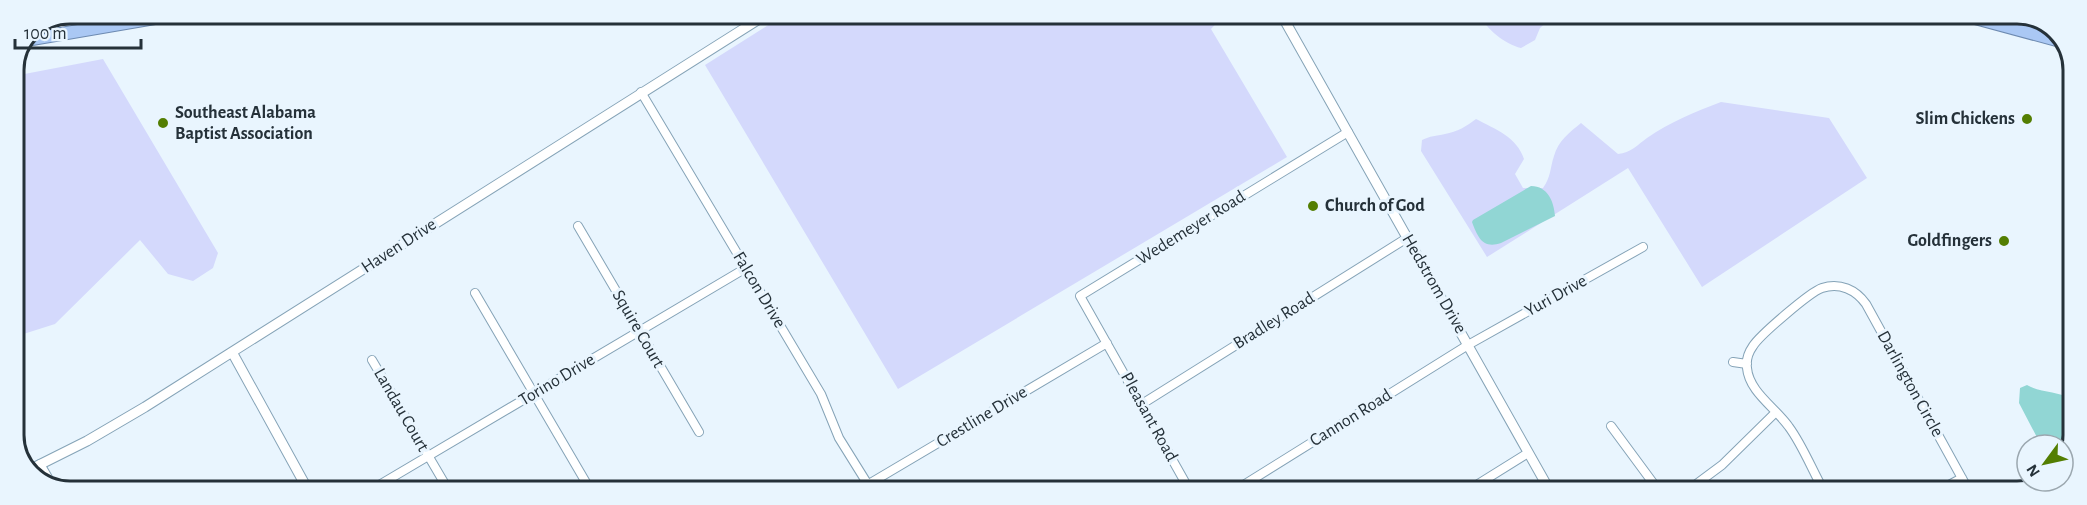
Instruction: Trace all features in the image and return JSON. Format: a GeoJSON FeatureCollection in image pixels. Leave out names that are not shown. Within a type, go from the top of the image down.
{"type":"FeatureCollection","features":[{"type":"Feature","properties":{"kind":"highway"},"geometry":{"type":"LineString","coordinates":[[37,37],[84,24]]}},
{"type":"Feature","properties":{"kind":"highway"},"geometry":{"type":"LineString","coordinates":[[1997,24],[2050,38]]}},
{"type":"Feature","properties":{"kind":"street","name":"Haven Drive"},"geometry":{"type":"LineString","coordinates":[[36,466],[108,429],[751,24]]}},
{"type":"Feature","properties":{"kind":"street","name":"Hedstrom Drive"},"geometry":{"type":"LineString","coordinates":[[1287,24],[1544,481]]}},
{"type":"Feature","properties":{"kind":"street","name":"Falcon Drive"},"geometry":{"type":"LineString","coordinates":[[641,92],[821,394],[839,438],[866,481]]}},
{"type":"Feature","properties":{"kind":"street","name":"Wedemeyer Road"},"geometry":{"type":"LineString","coordinates":[[1107,343],[1080,296],[1348,132]]}},
{"type":"Feature","properties":{"kind":"street","name":"Squire Court"},"geometry":{"type":"LineString","coordinates":[[578,226],[699,432]]}},
{"type":"Feature","properties":{"kind":"street","name":"Bradley Road"},"geometry":{"type":"LineString","coordinates":[[1142,404],[1407,238]]}},
{"type":"Feature","properties":{"kind":"street","name":"Yuri Drive"},"geometry":{"type":"LineString","coordinates":[[1468,345],[1643,247]]}},
{"type":"Feature","properties":{"kind":"street","name":"Torino Drive"},"geometry":{"type":"LineString","coordinates":[[386,481],[746,268]]}},
{"type":"Feature","properties":{"kind":"street"},"geometry":{"type":"LineString","coordinates":[[1819,481],[1789,427],[1751,382],[1747,364],[1750,352],[1757,341],[1812,293],[1823,288],[1841,286],[1843,277]]}},
{"type":"Feature","properties":{"kind":"street","name":"Darlington Circle"},"geometry":{"type":"LineString","coordinates":[[1841,286],[1858,294],[1866,304],[1964,481]]}},
{"type":"Feature","properties":{"kind":"street"},"geometry":{"type":"LineString","coordinates":[[475,293],[585,481]]}},
{"type":"Feature","properties":{"kind":"street","name":"Pleasant Road"},"geometry":{"type":"LineString","coordinates":[[1107,343],[1184,481]]}},
{"type":"Feature","properties":{"kind":"street","name":"Crestline Drive"},"geometry":{"type":"LineString","coordinates":[[881,481],[1107,343]]}},
{"type":"Feature","properties":{"kind":"street","name":"Cannon Road"},"geometry":{"type":"LineString","coordinates":[[1250,481],[1468,345]]}},
{"type":"Feature","properties":{"kind":"street"},"geometry":{"type":"LineString","coordinates":[[232,352],[303,481]]}},
{"type":"Feature","properties":{"kind":"street","name":"Landau Court"},"geometry":{"type":"LineString","coordinates":[[372,360],[443,481]]}},
{"type":"Feature","properties":{"kind":"street"},"geometry":{"type":"LineString","coordinates":[[1733,362],[1747,364]]}},
{"type":"Feature","properties":{"kind":"street"},"geometry":{"type":"LineString","coordinates":[[1700,481],[1722,465],[1776,412]]}},
{"type":"Feature","properties":{"kind":"street"},"geometry":{"type":"LineString","coordinates":[[1611,426],[1652,481]]}},
{"type":"Feature","properties":{"kind":"street"},"geometry":{"type":"LineString","coordinates":[[1483,481],[1528,453]]}},
{"type":"Feature","properties":{"kind":"street"},"geometry":{"type":"LineString","coordinates":[[40,464],[46,474]]}},
{"type":"Feature","properties":{"kind":"street"},"geometry":{"type":"LineString","coordinates":[[1956,481],[1962,478]]}},
{"type":"Feature","properties":{"kind":"shaded area"},"geometry":{"type":"Polygon","coordinates":[[[770,24],[1216,24],[1211,29],[1287,157],[898,389],[705,65],[770,24]]]}},
{"type":"Feature","properties":{"kind":"shaded area"},"geometry":{"type":"Polygon","coordinates":[[[1486,24],[1545,24],[1540,28],[1535,40],[1521,48],[1497,36],[1486,24]]]}},
{"type":"Feature","properties":{"kind":"shaded area"},"geometry":{"type":"Polygon","coordinates":[[[103,59],[218,253],[213,268],[193,281],[168,274],[140,240],[55,324],[24,334],[24,74],[103,59]]]}},
{"type":"Feature","properties":{"kind":"shaded area"},"geometry":{"type":"Polygon","coordinates":[[[1721,102],[1829,118],[1867,178],[1702,287],[1628,168],[1487,257],[1421,151],[1422,140],[1458,130],[1476,119],[1504,134],[1521,151],[1524,159],[1515,174],[1523,188],[1543,188],[1558,146],[1581,123],[1618,154],[1630,150],[1674,122],[1721,102]]]}},
{"type":"Feature","properties":{"kind":"shaded area"},"geometry":{"type":"Polygon","coordinates":[[[1531,186],[1546,192],[1553,205],[1555,216],[1501,243],[1490,244],[1482,241],[1474,228],[1473,220],[1531,186]]]}},
{"type":"Feature","properties":{"kind":"shaded area"},"geometry":{"type":"Polygon","coordinates":[[[2027,385],[2063,396],[2063,433],[2035,433],[2019,403],[2020,388],[2027,385]]]}},
{"type":"Feature","properties":{"kind":"place","name":"Slim Chickens"},"geometry":{"type":"Point","coordinates":[2027,119]}},
{"type":"Feature","properties":{"kind":"place","name":"Southeast Alabama Baptist Association"},"geometry":{"type":"Point","coordinates":[163,123]}},
{"type":"Feature","properties":{"kind":"place","name":"Church of God"},"geometry":{"type":"Point","coordinates":[1313,206]}},
{"type":"Feature","properties":{"kind":"place","name":"Goldfingers"},"geometry":{"type":"Point","coordinates":[2004,241]}}]}
